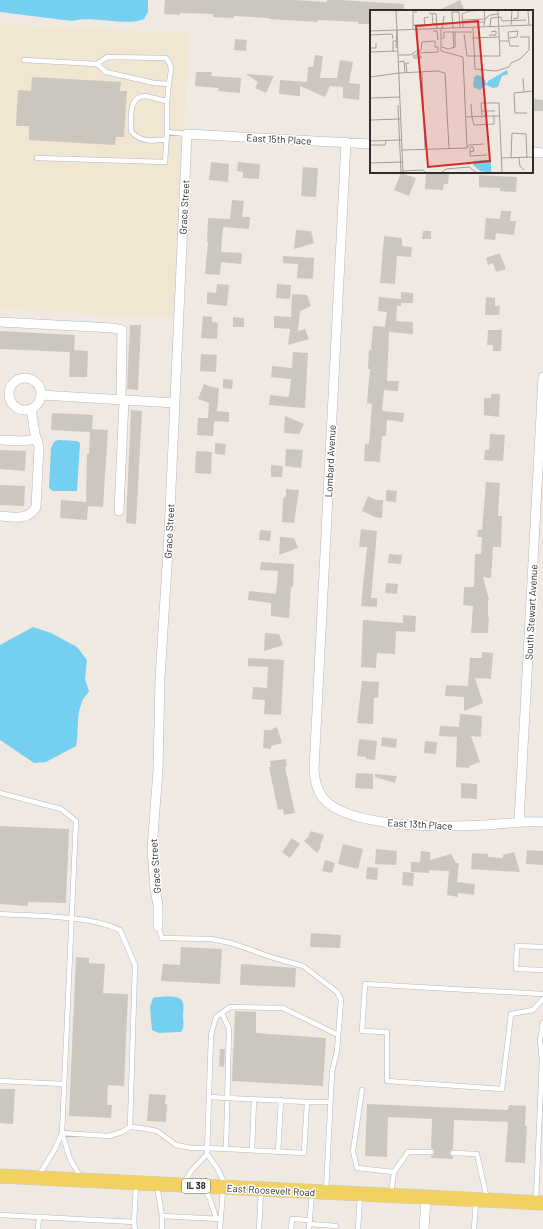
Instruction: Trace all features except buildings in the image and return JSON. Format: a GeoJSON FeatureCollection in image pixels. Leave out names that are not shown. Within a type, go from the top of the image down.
{"type":"FeatureCollection","features":[{"type":"Feature","properties":{"kind":"main road","name":"East Roosevelt Road"},"geometry":{"type":"LineString","coordinates":[[0,1176],[539,1203]]}},
{"type":"Feature","properties":{"kind":"street","name":"East 15th Place"},"geometry":{"type":"LineString","coordinates":[[188,134],[370,144]]}},
{"type":"Feature","properties":{"kind":"street","name":"Grace Street"},"geometry":{"type":"LineString","coordinates":[[158,926],[158,905],[155,889],[152,849],[158,770],[160,678],[169,533],[188,134]]}},
{"type":"Feature","properties":{"kind":"street","name":"Lombard Avenue"},"geometry":{"type":"LineString","coordinates":[[315,780],[314,769],[346,142]]}},
{"type":"Feature","properties":{"kind":"street"},"geometry":{"type":"LineString","coordinates":[[533,152],[543,153]]}},
{"type":"Feature","properties":{"kind":"street"},"geometry":{"type":"LineString","coordinates":[[0,322],[113,328],[122,330],[119,512]]}},
{"type":"Feature","properties":{"kind":"street","name":"South Stewart Avenue"},"geometry":{"type":"LineString","coordinates":[[519,822],[543,377]]}},
{"type":"Feature","properties":{"kind":"street"},"geometry":{"type":"LineString","coordinates":[[23,378],[36,382],[39,386],[41,395],[38,403],[31,409],[22,410],[18,409],[4,393],[15,382],[23,378]]}},
{"type":"Feature","properties":{"kind":"street"},"geometry":{"type":"LineString","coordinates":[[41,395],[175,403]]}},
{"type":"Feature","properties":{"kind":"street"},"geometry":{"type":"LineString","coordinates":[[0,516],[26,516],[36,507],[39,447],[31,409]]}},
{"type":"Feature","properties":{"kind":"street"},"geometry":{"type":"LineString","coordinates":[[0,440],[23,441],[37,439]]}},
{"type":"Feature","properties":{"kind":"street","name":"East 13th Place"},"geometry":{"type":"LineString","coordinates":[[315,780],[318,790],[324,799],[339,810],[362,818],[390,823],[461,826],[543,822]]}},
{"type":"Feature","properties":{"kind":"street"},"geometry":{"type":"LineString","coordinates":[[424,1229],[426,1198]]}},
{"type":"Feature","properties":{"kind":"lane"},"geometry":{"type":"LineString","coordinates":[[37,158],[165,162],[168,132],[168,84],[172,71],[171,64],[166,58],[107,56],[97,64]]}},
{"type":"Feature","properties":{"kind":"lane"},"geometry":{"type":"LineString","coordinates":[[24,60],[97,64],[106,72],[154,83],[168,84]]}},
{"type":"Feature","properties":{"kind":"lane"},"geometry":{"type":"LineString","coordinates":[[167,101],[144,96],[137,98],[134,101],[132,108],[131,131],[138,138],[148,141],[167,139]]}},
{"type":"Feature","properties":{"kind":"lane"},"geometry":{"type":"LineString","coordinates":[[168,132],[188,134]]}},
{"type":"Feature","properties":{"kind":"lane"},"geometry":{"type":"LineString","coordinates":[[0,793],[61,809],[76,820],[62,1133],[70,1159],[83,1180]]}},
{"type":"Feature","properties":{"kind":"lane"},"geometry":{"type":"LineString","coordinates":[[0,914],[72,919],[107,924],[120,930],[134,965],[130,1127]]}},
{"type":"Feature","properties":{"kind":"lane"},"geometry":{"type":"LineString","coordinates":[[158,926],[162,938],[211,939],[231,943],[274,958],[303,966],[337,992],[341,1000],[337,1051],[332,1072],[326,1193]]}},
{"type":"Feature","properties":{"kind":"lane"},"geometry":{"type":"LineString","coordinates":[[543,947],[518,946],[516,968],[543,970]]}},
{"type":"Feature","properties":{"kind":"lane"},"geometry":{"type":"LineString","coordinates":[[543,994],[365,984],[362,1031],[387,1032],[387,1081],[502,1089],[511,1014],[533,1010],[543,999]]}},
{"type":"Feature","properties":{"kind":"lane"},"geometry":{"type":"LineString","coordinates":[[218,1218],[225,1187],[217,1168],[207,1154],[211,1035],[216,1017],[230,1007],[283,1008],[338,1035]]}},
{"type":"Feature","properties":{"kind":"lane"},"geometry":{"type":"LineString","coordinates":[[222,1013],[229,1029],[226,1149]]}},
{"type":"Feature","properties":{"kind":"lane"},"geometry":{"type":"LineString","coordinates":[[539,1203],[542,1060],[540,1041],[543,1023]]}},
{"type":"Feature","properties":{"kind":"lane"},"geometry":{"type":"LineString","coordinates":[[0,1081],[64,1084]]}},
{"type":"Feature","properties":{"kind":"lane"},"geometry":{"type":"LineString","coordinates":[[362,1090],[353,1151],[357,1168],[394,1172]]}},
{"type":"Feature","properties":{"kind":"lane"},"geometry":{"type":"LineString","coordinates":[[209,1097],[330,1102]]}},
{"type":"Feature","properties":{"kind":"lane"},"geometry":{"type":"LineString","coordinates":[[252,1150],[254,1099]]}},
{"type":"Feature","properties":{"kind":"lane"},"geometry":{"type":"LineString","coordinates":[[278,1152],[281,1100]]}},
{"type":"Feature","properties":{"kind":"lane"},"geometry":{"type":"LineString","coordinates":[[62,1133],[109,1136],[122,1132],[130,1127],[158,1131],[176,1145],[192,1148],[304,1153],[307,1102]]}},
{"type":"Feature","properties":{"kind":"lane"},"geometry":{"type":"LineString","coordinates":[[37,1178],[55,1149],[62,1133]]}},
{"type":"Feature","properties":{"kind":"lane"},"geometry":{"type":"LineString","coordinates":[[391,1196],[394,1172],[408,1152],[431,1152]]}},
{"type":"Feature","properties":{"kind":"lane"},"geometry":{"type":"LineString","coordinates":[[453,1153],[477,1154],[481,1200],[474,1229]]}},
{"type":"Feature","properties":{"kind":"lane"},"geometry":{"type":"LineString","coordinates":[[181,1185],[207,1154]]}},
{"type":"Feature","properties":{"kind":"lane"},"geometry":{"type":"LineString","coordinates":[[135,1229],[136,1183]]}},
{"type":"Feature","properties":{"kind":"lane"},"geometry":{"type":"LineString","coordinates":[[157,1184],[162,1216],[162,1229]]}},
{"type":"Feature","properties":{"kind":"lane"},"geometry":{"type":"LineString","coordinates":[[202,1186],[210,1199],[218,1218],[220,1229]]}},
{"type":"Feature","properties":{"kind":"lane"},"geometry":{"type":"LineString","coordinates":[[259,1229],[261,1189]]}},
{"type":"Feature","properties":{"kind":"lane"},"geometry":{"type":"LineString","coordinates":[[310,1224],[312,1192]]}},
{"type":"Feature","properties":{"kind":"lane"},"geometry":{"type":"LineString","coordinates":[[358,1229],[360,1194]]}},
{"type":"Feature","properties":{"kind":"lane"},"geometry":{"type":"LineString","coordinates":[[0,1215],[134,1222]]}},
{"type":"Feature","properties":{"kind":"lane"},"geometry":{"type":"LineString","coordinates":[[162,1216],[218,1218]]}},
{"type":"Feature","properties":{"kind":"lane"},"geometry":{"type":"LineString","coordinates":[[38,1229],[39,1217]]}},
{"type":"Feature","properties":{"kind":"lane"},"geometry":{"type":"LineString","coordinates":[[291,1229],[292,1219],[310,1224],[336,1226]]}},
{"type":"Feature","properties":{"kind":"shaded area"},"geometry":{"type":"Polygon","coordinates":[[[0,24],[189,33],[175,319],[0,309],[0,24]]]}},
{"type":"Feature","properties":{"kind":"water"},"geometry":{"type":"Polygon","coordinates":[[[0,0],[148,0],[148,12],[144,19],[129,22],[90,19],[72,21],[0,12],[0,0]]]}},
{"type":"Feature","properties":{"kind":"water"},"geometry":{"type":"Polygon","coordinates":[[[58,440],[77,441],[80,443],[77,491],[53,491],[49,488],[51,448],[54,442],[58,440]]]}},
{"type":"Feature","properties":{"kind":"water"},"geometry":{"type":"Polygon","coordinates":[[[33,627],[51,633],[77,647],[87,660],[85,679],[89,691],[83,699],[80,707],[76,746],[46,762],[34,763],[0,740],[0,645],[33,627]]]}},
{"type":"Feature","properties":{"kind":"water"},"geometry":{"type":"Polygon","coordinates":[[[176,997],[182,1000],[184,1025],[181,1032],[159,1033],[152,1030],[150,1007],[153,998],[176,997]]]}}]}
